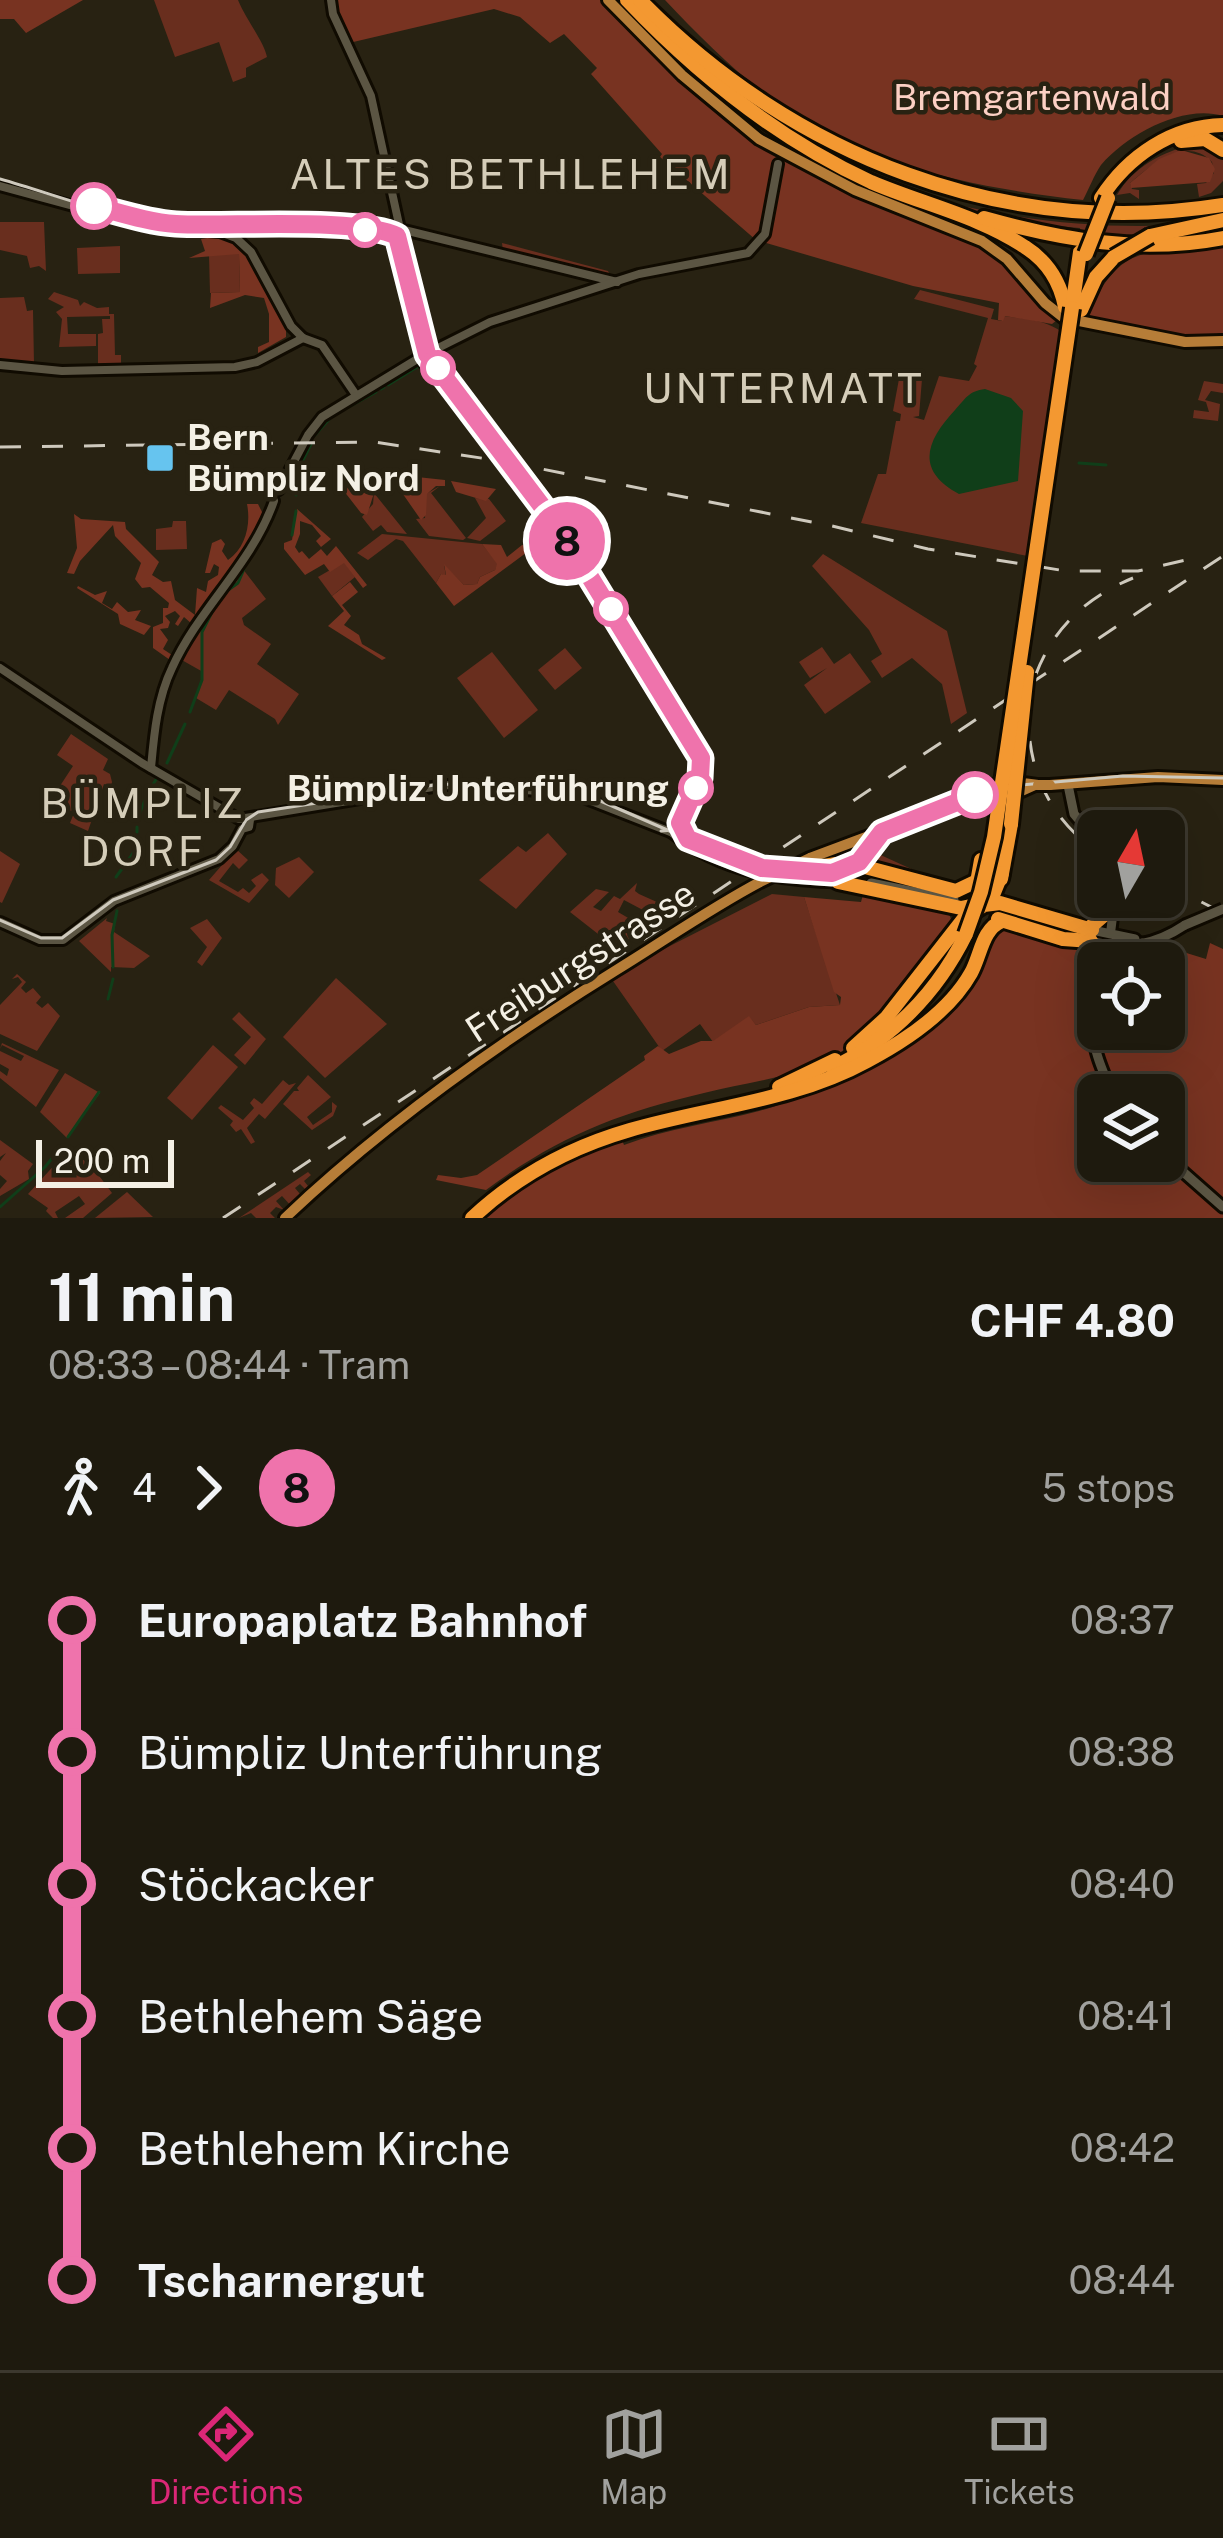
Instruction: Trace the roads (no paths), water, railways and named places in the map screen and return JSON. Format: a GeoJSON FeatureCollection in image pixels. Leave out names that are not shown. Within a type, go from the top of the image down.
{"type":"FeatureCollection","features":[{"type":"Feature","properties":{"kind":"highway"},"geometry":{"type":"LineString","coordinates":[[627,0],[728,93],[831,161],[1025,247],[1051,271],[1072,310],[1075,334],[1026,642],[978,876],[985,922],[968,936]]}},
{"type":"Feature","properties":{"kind":"highway"},"geometry":{"type":"LineString","coordinates":[[640,0],[739,88],[805,130],[862,158],[993,200],[1071,211],[1223,216]]}},
{"type":"Feature","properties":{"kind":"highway"},"geometry":{"type":"LineString","coordinates":[[728,93],[846,160],[954,199],[1083,220],[1223,216]]}},
{"type":"Feature","properties":{"kind":"highway"},"geometry":{"type":"LineString","coordinates":[[462,1218],[515,1175],[581,1140],[630,1123],[774,1089],[833,1068],[887,1034],[933,988],[968,936],[996,856],[1058,395],[1083,253],[1115,177],[1164,139],[1223,127]]}},
{"type":"Feature","properties":{"kind":"highway"},"geometry":{"type":"LineString","coordinates":[[1104,198],[1137,165],[1169,146],[1198,139],[1223,150]]}},
{"type":"Feature","properties":{"kind":"highway"},"geometry":{"type":"LineString","coordinates":[[1141,212],[1191,206],[1223,190]]}},
{"type":"Feature","properties":{"kind":"highway"},"geometry":{"type":"LineString","coordinates":[[910,196],[1010,225],[1102,243],[1151,246],[1223,238]]}},
{"type":"Feature","properties":{"kind":"highway"},"geometry":{"type":"LineString","coordinates":[[1072,310],[1114,257],[1150,236],[1223,216]]}},
{"type":"Feature","properties":{"kind":"highway"},"geometry":{"type":"LineString","coordinates":[[1022,909],[1002,896],[1016,802],[1026,642]]}},
{"type":"Feature","properties":{"kind":"highway"},"geometry":{"type":"LineString","coordinates":[[808,863],[873,868],[1063,939],[1095,937]]}},
{"type":"Feature","properties":{"kind":"highway"},"geometry":{"type":"LineString","coordinates":[[472,1218],[519,1181],[583,1146],[632,1129],[752,1102],[858,1062],[902,1030],[939,991],[979,906],[993,895],[1003,869]]}},
{"type":"Feature","properties":{"kind":"highway"},"geometry":{"type":"LineString","coordinates":[[838,882],[962,908],[995,902],[1095,937]]}},
{"type":"Feature","properties":{"kind":"highway"},"geometry":{"type":"LineString","coordinates":[[936,901],[968,936]]}},
{"type":"Feature","properties":{"kind":"highway"},"geometry":{"type":"LineString","coordinates":[[968,936],[990,927],[979,906]]}},
{"type":"Feature","properties":{"kind":"highway"},"geometry":{"type":"LineString","coordinates":[[1095,937],[1102,918]]}},
{"type":"Feature","properties":{"kind":"main road"},"geometry":{"type":"LineString","coordinates":[[608,0],[682,75],[774,154],[987,244],[1012,263],[1045,303],[1185,342],[1223,341]]}},
{"type":"Feature","properties":{"kind":"main road"},"geometry":{"type":"LineString","coordinates":[[736,120],[786,160]]}},
{"type":"Feature","properties":{"kind":"main road","name":"Freiburgstrasse"},"geometry":{"type":"LineString","coordinates":[[285,1218],[344,1163],[420,1103],[607,976],[760,882],[1012,782],[1069,790],[1137,778],[1223,780]]}},
{"type":"Feature","properties":{"kind":"main road"},"geometry":{"type":"LineString","coordinates":[[1069,790],[1077,818]]}},
{"type":"Feature","properties":{"kind":"main road"},"geometry":{"type":"LineString","coordinates":[[680,818],[682,830],[763,864],[808,863]]}},
{"type":"Feature","properties":{"kind":"main road"},"geometry":{"type":"LineString","coordinates":[[673,833],[748,862],[808,863]]}},
{"type":"Feature","properties":{"kind":"main road"},"geometry":{"type":"LineString","coordinates":[[673,833],[752,872],[786,880],[897,886],[979,906]]}},
{"type":"Feature","properties":{"kind":"main road"},"geometry":{"type":"LineString","coordinates":[[1095,937],[1139,942],[1172,934],[1223,908]]}},
{"type":"Feature","properties":{"kind":"main road"},"geometry":{"type":"LineString","coordinates":[[1111,918],[1111,929]]}},
{"type":"Feature","properties":{"kind":"main road"},"geometry":{"type":"LineString","coordinates":[[1095,937],[1106,942]]}},
{"type":"Feature","properties":{"kind":"main road"},"geometry":{"type":"LineString","coordinates":[[1095,937],[1095,942]]}},
{"type":"Feature","properties":{"kind":"main road"},"geometry":{"type":"LineString","coordinates":[[1097,1050],[1105,1074]]}},
{"type":"Feature","properties":{"kind":"main road"},"geometry":{"type":"LineString","coordinates":[[1101,1050],[1103,1068]]}},
{"type":"Feature","properties":{"kind":"main road"},"geometry":{"type":"LineString","coordinates":[[1185,1174],[1223,1207]]}},
{"type":"Feature","properties":{"kind":"street"},"geometry":{"type":"LineString","coordinates":[[0,922],[40,940],[58,941],[114,901],[219,859],[231,848],[244,822],[274,811],[445,785],[572,793],[673,833],[699,776],[700,760],[605,602],[512,466],[427,356],[371,96],[332,14],[331,0]]}},
{"type":"Feature","properties":{"kind":"street"},"geometry":{"type":"LineString","coordinates":[[152,768],[161,695],[173,663],[245,560],[274,501],[270,492],[279,490],[318,421],[490,322],[655,270],[748,253],[764,237],[786,160]]}},
{"type":"Feature","properties":{"kind":"street"},"geometry":{"type":"LineString","coordinates":[[0,186],[147,226],[220,232],[236,238],[249,249],[288,320],[304,338],[322,345],[356,395]]}},
{"type":"Feature","properties":{"kind":"street"},"geometry":{"type":"LineString","coordinates":[[402,230],[617,282]]}},
{"type":"Feature","properties":{"kind":"street"},"geometry":{"type":"LineString","coordinates":[[0,365],[62,371],[236,367],[257,362],[304,338]]}},
{"type":"Feature","properties":{"kind":"street"},"geometry":{"type":"LineString","coordinates":[[0,668],[244,822]]}},
{"type":"Feature","properties":{"kind":"waterway"},"geometry":{"type":"LineString","coordinates":[[388,385],[417,367]]}},
{"type":"Feature","properties":{"kind":"waterway"},"geometry":{"type":"LineString","coordinates":[[315,435],[332,416],[376,392]]}},
{"type":"Feature","properties":{"kind":"waterway"},"geometry":{"type":"LineString","coordinates":[[296,495],[300,466],[311,444]]}},
{"type":"Feature","properties":{"kind":"waterway"},"geometry":{"type":"LineString","coordinates":[[1079,463],[1106,465]]}},
{"type":"Feature","properties":{"kind":"waterway"},"geometry":{"type":"LineString","coordinates":[[292,535],[296,511]]}},
{"type":"Feature","properties":{"kind":"waterway"},"geometry":{"type":"LineString","coordinates":[[224,593],[238,583],[244,569]]}},
{"type":"Feature","properties":{"kind":"waterway"},"geometry":{"type":"LineString","coordinates":[[190,712],[202,680],[202,632],[215,606]]}},
{"type":"Feature","properties":{"kind":"waterway"},"geometry":{"type":"LineString","coordinates":[[167,763],[185,724]]}},
{"type":"Feature","properties":{"kind":"waterway"},"geometry":{"type":"LineString","coordinates":[[152,786],[157,778]]}},
{"type":"Feature","properties":{"kind":"waterway"},"geometry":{"type":"LineString","coordinates":[[137,820],[149,790]]}},
{"type":"Feature","properties":{"kind":"waterway"},"geometry":{"type":"LineString","coordinates":[[137,827],[137,832]]}},
{"type":"Feature","properties":{"kind":"waterway"},"geometry":{"type":"LineString","coordinates":[[116,877],[134,852]]}},
{"type":"Feature","properties":{"kind":"waterway"},"geometry":{"type":"LineString","coordinates":[[113,967],[117,911]]}},
{"type":"Feature","properties":{"kind":"waterway"},"geometry":{"type":"LineString","coordinates":[[108,999],[113,979]]}},
{"type":"Feature","properties":{"kind":"waterway"},"geometry":{"type":"LineString","coordinates":[[68,1137],[99,1092]]}},
{"type":"Feature","properties":{"kind":"waterway"},"geometry":{"type":"LineString","coordinates":[[0,1207],[62,1146]]}},
{"type":"Feature","properties":{"kind":"tram line"},"geometry":{"type":"LineString","coordinates":[[0,179],[142,220],[353,226],[397,236],[424,349],[562,533],[701,757],[700,776],[689,805],[674,830],[661,831]]}},
{"type":"Feature","properties":{"kind":"tram line","name":"8"},"geometry":{"type":"LineString","coordinates":[[94,206],[173,224],[325,227],[387,231],[397,236],[427,354],[566,538],[701,758],[703,769],[680,823],[688,839],[762,868],[832,873],[859,862],[882,832],[975,795]]}},
{"type":"Feature","properties":{"kind":"tram line"},"geometry":{"type":"LineString","coordinates":[[0,920],[41,938],[62,938],[113,900],[216,860],[246,820],[258,812],[441,784],[552,788],[589,796],[748,865],[825,874],[859,862],[884,831],[964,797],[1021,785],[1123,776],[1223,778]]}},
{"type":"Feature","properties":{"kind":"railway"},"geometry":{"type":"LineString","coordinates":[[0,447],[374,442],[501,461],[928,549],[1066,571],[1138,571],[1203,556]]}},
{"type":"Feature","properties":{"kind":"railway"},"geometry":{"type":"LineString","coordinates":[[223,1218],[1223,556]]}},
{"type":"Feature","properties":{"kind":"railway"},"geometry":{"type":"LineString","coordinates":[[1036,674],[1052,642],[1074,616],[1101,594],[1133,578]]}},
{"type":"Feature","properties":{"kind":"railway"},"geometry":{"type":"LineString","coordinates":[[1030,699],[1030,744],[1042,786],[1077,835]]}},
{"type":"Feature","properties":{"kind":"railway"},"geometry":{"type":"LineString","coordinates":[[1185,894],[1223,913]]}},
{"type":"Feature","properties":{"kind":"place","name":"Bern Bümpliz Nord"},"geometry":{"type":"Point","coordinates":[160,458]}},
{"type":"Feature","properties":{"kind":"place","name":"Bümpliz Unterführung"},"geometry":{"type":"Point","coordinates":[696,788]}},
{"type":"Feature","properties":{"kind":"district","name":"ALTES BETHLEHEM"},"geometry":{"type":"Point","coordinates":[511,173]}},
{"type":"Feature","properties":{"kind":"district","name":"UNTERMATT"},"geometry":{"type":"Point","coordinates":[784,387]}},
{"type":"Feature","properties":{"kind":"district","name":"BÜMPLIZ DORF"},"geometry":{"type":"Point","coordinates":[143,826]}},
{"type":"Feature","properties":{"kind":"park label","name":"Bremgartenwald"},"geometry":{"type":"Point","coordinates":[1032,97]}}]}
